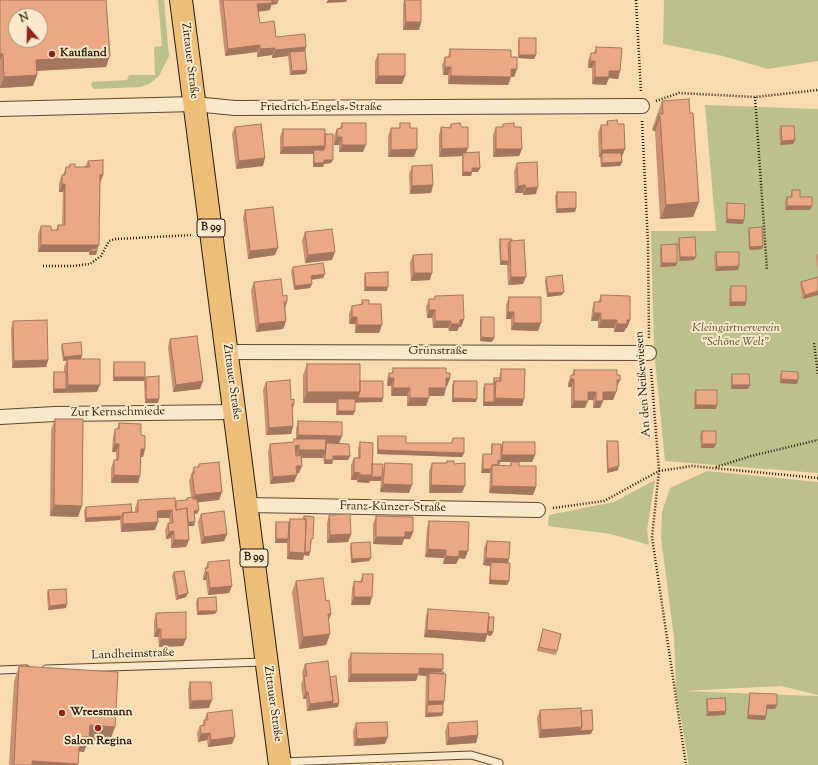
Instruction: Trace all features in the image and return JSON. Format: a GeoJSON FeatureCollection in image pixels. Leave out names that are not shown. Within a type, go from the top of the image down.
{"type":"FeatureCollection","features":[{"type":"Feature","properties":{"kind":"main road","name":"Zittauer Straße"},"geometry":{"type":"LineString","coordinates":[[181,0],[248,506],[266,662],[280,764]]}},
{"type":"Feature","properties":{"kind":"street","name":"Friedrich-Engels-Straße"},"geometry":{"type":"LineString","coordinates":[[0,109],[194,104],[235,108],[642,106]]}},
{"type":"Feature","properties":{"kind":"street","name":"Grünstraße"},"geometry":{"type":"LineString","coordinates":[[228,352],[649,353]]}},
{"type":"Feature","properties":{"kind":"street","name":"Zur Kernschmiede"},"geometry":{"type":"LineString","coordinates":[[0,417],[55,414],[235,412]]}},
{"type":"Feature","properties":{"kind":"street","name":"Franz-Künzer-Straße"},"geometry":{"type":"LineString","coordinates":[[248,506],[538,510]]}},
{"type":"Feature","properties":{"kind":"lane","name":"Landheimstraße"},"geometry":{"type":"LineString","coordinates":[[40,669],[266,662]]}},
{"type":"Feature","properties":{"kind":"lane"},"geometry":{"type":"LineString","coordinates":[[0,670],[32,669]]}},
{"type":"Feature","properties":{"kind":"lane"},"geometry":{"type":"LineString","coordinates":[[280,764],[471,756],[499,763]]}},
{"type":"Feature","properties":{"kind":"path","name":"An den Neißewiesen"},"geometry":{"type":"LineString","coordinates":[[636,0],[648,243],[649,353],[659,471],[652,537],[673,690],[686,765]]}},
{"type":"Feature","properties":{"kind":"path"},"geometry":{"type":"LineString","coordinates":[[642,106],[679,93],[755,97],[818,90]]}},
{"type":"Feature","properties":{"kind":"path"},"geometry":{"type":"LineString","coordinates":[[755,97],[767,270]]}},
{"type":"Feature","properties":{"kind":"path"},"geometry":{"type":"LineString","coordinates":[[43,266],[73,266],[90,264],[101,256],[109,241],[116,239],[212,234]]}},
{"type":"Feature","properties":{"kind":"path"},"geometry":{"type":"LineString","coordinates":[[814,343],[818,374]]}},
{"type":"Feature","properties":{"kind":"path"},"geometry":{"type":"LineString","coordinates":[[714,468],[751,456],[818,440]]}},
{"type":"Feature","properties":{"kind":"path"},"geometry":{"type":"LineString","coordinates":[[538,510],[604,501],[659,471],[692,466],[818,478]]}},
{"type":"Feature","properties":{"kind":"green space"},"geometry":{"type":"Polygon","coordinates":[[[158,0],[164,0],[169,56],[159,76],[149,84],[140,87],[94,89],[91,85],[92,82],[127,80],[129,75],[155,75],[154,47],[162,46],[158,0]]]}},
{"type":"Feature","properties":{"kind":"green space"},"geometry":{"type":"Polygon","coordinates":[[[664,0],[818,0],[818,61],[768,69],[723,56],[663,44],[664,0]]]}},
{"type":"Feature","properties":{"kind":"green space","name":"Kleingärtnerverein \"Schöne Welt\""},"geometry":{"type":"Polygon","coordinates":[[[705,105],[818,109],[818,473],[665,461],[654,350],[651,231],[716,231],[705,105]]]}},
{"type":"Feature","properties":{"kind":"green space"},"geometry":{"type":"Polygon","coordinates":[[[707,471],[818,482],[818,695],[781,686],[683,691],[818,696],[818,765],[689,765],[676,691],[674,637],[661,538],[662,512],[670,488],[707,471]]]}},
{"type":"Feature","properties":{"kind":"green space"},"geometry":{"type":"Polygon","coordinates":[[[655,480],[647,530],[649,545],[611,534],[548,526],[549,515],[614,502],[655,480]]]}},
{"type":"Feature","properties":{"kind":"building","name":"Kaufland"},"geometry":{"type":"Polygon","coordinates":[[[0,0],[106,0],[110,56],[36,60],[37,75],[4,77],[3,54],[0,54],[0,0]]]}},
{"type":"Feature","properties":{"kind":"building"},"geometry":{"type":"Polygon","coordinates":[[[223,0],[272,0],[272,3],[257,4],[260,23],[274,21],[276,37],[305,34],[306,47],[275,50],[275,48],[260,49],[260,45],[228,49],[223,0]]]}},
{"type":"Feature","properties":{"kind":"building"},"geometry":{"type":"Polygon","coordinates":[[[405,0],[421,0],[421,22],[406,22],[405,0]]]}},
{"type":"Feature","properties":{"kind":"building"},"geometry":{"type":"Polygon","coordinates":[[[519,38],[536,38],[536,55],[519,55],[519,38]]]}},
{"type":"Feature","properties":{"kind":"building"},"geometry":{"type":"Polygon","coordinates":[[[596,47],[622,48],[620,71],[609,71],[609,77],[595,77],[595,61],[590,61],[591,53],[596,53],[596,47]]]}},
{"type":"Feature","properties":{"kind":"building"},"geometry":{"type":"Polygon","coordinates":[[[450,49],[511,50],[511,57],[517,57],[517,69],[511,69],[511,77],[451,76],[451,67],[445,67],[445,57],[450,57],[450,49]]]}},
{"type":"Feature","properties":{"kind":"building"},"geometry":{"type":"Polygon","coordinates":[[[305,51],[307,70],[292,71],[290,52],[305,51]]]}},
{"type":"Feature","properties":{"kind":"building"},"geometry":{"type":"Polygon","coordinates":[[[378,54],[405,54],[405,76],[378,76],[378,54]]]}},
{"type":"Feature","properties":{"kind":"building"},"geometry":{"type":"Polygon","coordinates":[[[689,99],[690,113],[693,113],[699,202],[666,205],[660,116],[658,117],[658,114],[663,114],[662,101],[689,99]]]}},
{"type":"Feature","properties":{"kind":"building"},"geometry":{"type":"Polygon","coordinates":[[[617,120],[618,124],[624,124],[625,149],[602,150],[601,125],[608,125],[607,121],[617,120]]]}},
{"type":"Feature","properties":{"kind":"building"},"geometry":{"type":"Polygon","coordinates":[[[342,123],[366,123],[366,145],[342,145],[342,137],[337,137],[337,129],[342,128],[342,123]]]}},
{"type":"Feature","properties":{"kind":"building"},"geometry":{"type":"Polygon","coordinates":[[[400,123],[410,123],[410,128],[417,128],[417,149],[391,150],[391,128],[400,128],[400,123]]]}},
{"type":"Feature","properties":{"kind":"building"},"geometry":{"type":"Polygon","coordinates":[[[460,123],[461,127],[468,127],[468,148],[442,149],[441,127],[451,128],[451,124],[460,123]]]}},
{"type":"Feature","properties":{"kind":"building"},"geometry":{"type":"Polygon","coordinates":[[[514,123],[514,127],[521,127],[522,149],[496,149],[496,127],[503,127],[503,124],[514,123]]]}},
{"type":"Feature","properties":{"kind":"building"},"geometry":{"type":"Polygon","coordinates":[[[261,124],[265,158],[239,161],[235,127],[261,124]]]}},
{"type":"Feature","properties":{"kind":"building"},"geometry":{"type":"Polygon","coordinates":[[[781,126],[794,126],[795,140],[782,141],[781,126]]]}},
{"type":"Feature","properties":{"kind":"building"},"geometry":{"type":"Polygon","coordinates":[[[283,129],[325,129],[325,146],[283,147],[283,129]]]}},
{"type":"Feature","properties":{"kind":"building"},"geometry":{"type":"Polygon","coordinates":[[[325,134],[333,134],[333,160],[324,160],[324,163],[314,163],[314,150],[324,150],[325,134]]]}},
{"type":"Feature","properties":{"kind":"building"},"geometry":{"type":"Polygon","coordinates":[[[479,152],[480,168],[472,168],[472,172],[463,172],[463,153],[479,152]]]}},
{"type":"Feature","properties":{"kind":"building"},"geometry":{"type":"Polygon","coordinates":[[[602,153],[621,153],[622,162],[602,163],[602,153]]]}},
{"type":"Feature","properties":{"kind":"building"},"geometry":{"type":"Polygon","coordinates":[[[103,160],[103,175],[100,175],[99,245],[41,245],[41,226],[51,226],[51,230],[58,230],[58,225],[65,225],[65,184],[62,184],[62,175],[65,175],[66,167],[70,167],[70,164],[75,164],[75,167],[90,167],[88,161],[103,160]]]}},
{"type":"Feature","properties":{"kind":"building"},"geometry":{"type":"Polygon","coordinates":[[[537,162],[538,187],[526,188],[525,185],[518,186],[517,163],[537,162]]]}},
{"type":"Feature","properties":{"kind":"building"},"geometry":{"type":"Polygon","coordinates":[[[432,165],[433,185],[412,186],[412,166],[432,165]]]}},
{"type":"Feature","properties":{"kind":"building"},"geometry":{"type":"Polygon","coordinates":[[[792,190],[800,190],[800,197],[812,197],[812,206],[787,206],[787,197],[792,197],[792,190]]]}},
{"type":"Feature","properties":{"kind":"building"},"geometry":{"type":"Polygon","coordinates":[[[557,192],[576,192],[576,208],[557,209],[557,192]]]}},
{"type":"Feature","properties":{"kind":"building"},"geometry":{"type":"Polygon","coordinates":[[[727,203],[745,204],[744,220],[727,219],[727,203]]]}},
{"type":"Feature","properties":{"kind":"building"},"geometry":{"type":"Polygon","coordinates":[[[273,207],[278,248],[250,251],[245,210],[273,207]]]}},
{"type":"Feature","properties":{"kind":"building"},"geometry":{"type":"Polygon","coordinates":[[[762,227],[763,246],[750,247],[749,228],[762,227]]]}},
{"type":"Feature","properties":{"kind":"building"},"geometry":{"type":"Polygon","coordinates":[[[332,229],[335,252],[308,255],[305,232],[332,229]]]}},
{"type":"Feature","properties":{"kind":"building"},"geometry":{"type":"Polygon","coordinates":[[[695,237],[696,257],[680,257],[679,238],[695,237]]]}},
{"type":"Feature","properties":{"kind":"building"},"geometry":{"type":"Polygon","coordinates":[[[500,239],[512,239],[508,244],[509,261],[501,261],[500,239]]]}},
{"type":"Feature","properties":{"kind":"building"},"geometry":{"type":"Polygon","coordinates":[[[524,240],[526,277],[511,277],[510,241],[524,240]]]}},
{"type":"Feature","properties":{"kind":"building"},"geometry":{"type":"Polygon","coordinates":[[[677,244],[677,263],[662,263],[661,245],[677,244]]]}},
{"type":"Feature","properties":{"kind":"building"},"geometry":{"type":"Polygon","coordinates":[[[97,248],[97,251],[91,251],[91,249],[97,248]]]}},
{"type":"Feature","properties":{"kind":"building"},"geometry":{"type":"Polygon","coordinates":[[[716,252],[739,252],[739,266],[717,267],[716,252]]]}},
{"type":"Feature","properties":{"kind":"building"},"geometry":{"type":"Polygon","coordinates":[[[432,254],[432,273],[414,273],[413,255],[432,254]]]}},
{"type":"Feature","properties":{"kind":"building"},"geometry":{"type":"Polygon","coordinates":[[[323,263],[325,274],[311,276],[312,284],[295,286],[293,267],[323,263]]]}},
{"type":"Feature","properties":{"kind":"building"},"geometry":{"type":"Polygon","coordinates":[[[388,272],[388,287],[366,287],[365,273],[388,272]]]}},
{"type":"Feature","properties":{"kind":"building"},"geometry":{"type":"Polygon","coordinates":[[[562,275],[564,292],[548,293],[546,277],[562,275]]]}},
{"type":"Feature","properties":{"kind":"building"},"geometry":{"type":"Polygon","coordinates":[[[818,277],[818,291],[805,295],[801,282],[818,277]]]}},
{"type":"Feature","properties":{"kind":"building"},"geometry":{"type":"Polygon","coordinates":[[[281,279],[283,296],[287,295],[287,301],[284,302],[286,321],[259,324],[254,282],[281,279]]]}},
{"type":"Feature","properties":{"kind":"building"},"geometry":{"type":"Polygon","coordinates":[[[731,286],[746,286],[746,302],[731,302],[731,286]]]}},
{"type":"Feature","properties":{"kind":"building"},"geometry":{"type":"Polygon","coordinates":[[[463,295],[464,319],[460,320],[460,324],[451,324],[451,321],[435,321],[435,310],[429,310],[429,299],[435,299],[435,296],[463,295]]]}},
{"type":"Feature","properties":{"kind":"building"},"geometry":{"type":"Polygon","coordinates":[[[601,295],[630,296],[630,320],[627,320],[627,324],[617,324],[617,320],[601,320],[601,313],[594,313],[594,302],[601,302],[601,295]]]}},
{"type":"Feature","properties":{"kind":"building"},"geometry":{"type":"Polygon","coordinates":[[[509,297],[541,297],[541,323],[514,323],[514,312],[508,312],[509,297]]]}},
{"type":"Feature","properties":{"kind":"building"},"geometry":{"type":"Polygon","coordinates":[[[362,300],[369,300],[369,304],[381,304],[382,325],[357,325],[357,317],[352,317],[352,306],[363,304],[362,300]]]}},
{"type":"Feature","properties":{"kind":"building"},"geometry":{"type":"Polygon","coordinates":[[[481,317],[494,317],[494,338],[481,337],[481,317]]]}},
{"type":"Feature","properties":{"kind":"building"},"geometry":{"type":"Polygon","coordinates":[[[47,320],[48,360],[14,361],[13,321],[47,320]]]}},
{"type":"Feature","properties":{"kind":"building"},"geometry":{"type":"Polygon","coordinates":[[[197,336],[203,381],[176,385],[170,339],[197,336]]]}},
{"type":"Feature","properties":{"kind":"building"},"geometry":{"type":"Polygon","coordinates":[[[81,342],[82,355],[64,357],[62,344],[81,342]]]}},
{"type":"Feature","properties":{"kind":"building"},"geometry":{"type":"Polygon","coordinates":[[[67,359],[100,359],[100,385],[68,385],[67,359]]]}},
{"type":"Feature","properties":{"kind":"building"},"geometry":{"type":"Polygon","coordinates":[[[114,362],[145,362],[145,377],[114,377],[114,362]]]}},
{"type":"Feature","properties":{"kind":"building"},"geometry":{"type":"Polygon","coordinates":[[[307,364],[360,364],[360,391],[307,392],[307,364]]]}},
{"type":"Feature","properties":{"kind":"building"},"geometry":{"type":"Polygon","coordinates":[[[393,368],[446,368],[446,373],[450,373],[450,378],[446,378],[446,388],[429,388],[429,398],[410,398],[410,388],[393,388],[394,378],[389,378],[389,373],[393,373],[393,368]]]}},
{"type":"Feature","properties":{"kind":"building"},"geometry":{"type":"Polygon","coordinates":[[[501,369],[525,369],[524,399],[495,398],[496,381],[501,381],[501,369]]]}},
{"type":"Feature","properties":{"kind":"building"},"geometry":{"type":"Polygon","coordinates":[[[574,370],[617,370],[617,375],[620,375],[620,380],[617,380],[617,390],[616,392],[603,392],[603,401],[596,401],[596,392],[588,392],[588,401],[574,401],[574,379],[571,379],[571,375],[574,375],[574,370]]]}},
{"type":"Feature","properties":{"kind":"building"},"geometry":{"type":"Polygon","coordinates":[[[782,371],[798,372],[798,380],[781,379],[782,371]]]}},
{"type":"Feature","properties":{"kind":"building"},"geometry":{"type":"Polygon","coordinates":[[[54,372],[66,372],[66,389],[54,389],[54,372]]]}},
{"type":"Feature","properties":{"kind":"building"},"geometry":{"type":"Polygon","coordinates":[[[732,374],[749,374],[750,385],[732,385],[732,374]]]}},
{"type":"Feature","properties":{"kind":"building"},"geometry":{"type":"Polygon","coordinates":[[[159,376],[159,399],[146,399],[146,377],[159,376]]]}},
{"type":"Feature","properties":{"kind":"building"},"geometry":{"type":"Polygon","coordinates":[[[494,378],[500,378],[500,381],[496,381],[494,384],[494,378]]]}},
{"type":"Feature","properties":{"kind":"building"},"geometry":{"type":"Polygon","coordinates":[[[290,380],[291,400],[294,399],[294,404],[292,404],[293,426],[269,428],[266,382],[290,380]]]}},
{"type":"Feature","properties":{"kind":"building"},"geometry":{"type":"Polygon","coordinates":[[[360,381],[383,381],[383,398],[358,398],[360,381]]]}},
{"type":"Feature","properties":{"kind":"building"},"geometry":{"type":"Polygon","coordinates":[[[454,381],[477,381],[477,399],[453,398],[454,381]]]}},
{"type":"Feature","properties":{"kind":"building"},"geometry":{"type":"Polygon","coordinates":[[[485,384],[494,384],[494,402],[484,402],[485,384]]]}},
{"type":"Feature","properties":{"kind":"building"},"geometry":{"type":"Polygon","coordinates":[[[696,390],[717,390],[717,405],[696,405],[696,390]]]}},
{"type":"Feature","properties":{"kind":"building"},"geometry":{"type":"Polygon","coordinates":[[[338,399],[355,399],[355,411],[338,411],[338,399]]]}},
{"type":"Feature","properties":{"kind":"building"},"geometry":{"type":"Polygon","coordinates":[[[55,419],[83,419],[82,506],[54,505],[55,419]]]}},
{"type":"Feature","properties":{"kind":"building"},"geometry":{"type":"Polygon","coordinates":[[[298,421],[342,422],[342,436],[298,435],[298,421]]]}},
{"type":"Feature","properties":{"kind":"building"},"geometry":{"type":"Polygon","coordinates":[[[119,423],[141,424],[141,435],[145,436],[145,449],[141,449],[140,476],[114,475],[114,460],[118,460],[119,444],[115,444],[115,429],[119,429],[119,423]]]}},
{"type":"Feature","properties":{"kind":"building"},"geometry":{"type":"Polygon","coordinates":[[[702,431],[716,431],[716,444],[702,444],[702,431]]]}},
{"type":"Feature","properties":{"kind":"building"},"geometry":{"type":"Polygon","coordinates":[[[378,436],[406,436],[406,443],[452,443],[453,438],[464,438],[464,453],[378,450],[378,436]]]}},
{"type":"Feature","properties":{"kind":"building"},"geometry":{"type":"Polygon","coordinates":[[[294,439],[326,439],[326,450],[299,450],[299,445],[295,446],[296,456],[301,455],[302,466],[296,466],[297,475],[273,477],[270,444],[294,442],[294,439]]]}},
{"type":"Feature","properties":{"kind":"building"},"geometry":{"type":"Polygon","coordinates":[[[607,441],[618,441],[619,466],[608,469],[607,441]]]}},
{"type":"Feature","properties":{"kind":"building"},"geometry":{"type":"Polygon","coordinates":[[[360,442],[373,443],[372,475],[360,475],[360,473],[354,472],[354,458],[360,458],[360,442]]]}},
{"type":"Feature","properties":{"kind":"building"},"geometry":{"type":"Polygon","coordinates":[[[503,442],[535,442],[535,455],[502,455],[503,442]]]}},
{"type":"Feature","properties":{"kind":"building"},"geometry":{"type":"Polygon","coordinates":[[[326,443],[349,444],[350,456],[333,456],[333,460],[325,460],[326,443]]]}},
{"type":"Feature","properties":{"kind":"building"},"geometry":{"type":"Polygon","coordinates":[[[492,444],[501,444],[501,461],[498,460],[498,465],[492,465],[491,469],[483,469],[483,454],[492,454],[492,444]]]}},
{"type":"Feature","properties":{"kind":"building"},"geometry":{"type":"Polygon","coordinates":[[[447,461],[454,461],[454,464],[465,463],[465,486],[431,485],[432,463],[447,463],[447,461]]]}},
{"type":"Feature","properties":{"kind":"building"},"geometry":{"type":"Polygon","coordinates":[[[219,462],[222,492],[195,495],[192,474],[194,474],[194,467],[199,467],[199,464],[219,462]]]}},
{"type":"Feature","properties":{"kind":"building"},"geometry":{"type":"Polygon","coordinates":[[[511,462],[519,462],[519,466],[536,466],[536,487],[492,486],[492,465],[511,466],[511,462]]]}},
{"type":"Feature","properties":{"kind":"building"},"geometry":{"type":"Polygon","coordinates":[[[385,463],[412,464],[412,485],[383,484],[385,463]]]}},
{"type":"Feature","properties":{"kind":"building"},"geometry":{"type":"Polygon","coordinates":[[[372,464],[383,464],[382,477],[371,477],[372,464]]]}},
{"type":"Feature","properties":{"kind":"building"},"geometry":{"type":"Polygon","coordinates":[[[193,497],[193,499],[197,499],[199,510],[194,511],[195,522],[188,522],[187,508],[176,510],[176,501],[187,500],[187,498],[193,497]]]}},
{"type":"Feature","properties":{"kind":"building"},"geometry":{"type":"Polygon","coordinates":[[[175,498],[176,510],[187,508],[189,540],[174,540],[174,531],[169,532],[168,523],[173,523],[172,510],[157,511],[158,522],[123,524],[123,513],[138,512],[138,500],[175,498]]]}},
{"type":"Feature","properties":{"kind":"building"},"geometry":{"type":"Polygon","coordinates":[[[131,504],[132,512],[123,513],[122,516],[86,518],[86,507],[131,504]]]}},
{"type":"Feature","properties":{"kind":"building"},"geometry":{"type":"Polygon","coordinates":[[[224,511],[227,534],[204,537],[201,514],[224,511]]]}},
{"type":"Feature","properties":{"kind":"building"},"geometry":{"type":"Polygon","coordinates":[[[350,514],[351,534],[330,535],[329,515],[350,514]]]}},
{"type":"Feature","properties":{"kind":"building"},"geometry":{"type":"Polygon","coordinates":[[[304,516],[314,517],[313,539],[311,539],[310,552],[305,552],[306,519],[304,519],[304,516]]]}},
{"type":"Feature","properties":{"kind":"building"},"geometry":{"type":"Polygon","coordinates":[[[376,516],[413,517],[413,532],[405,532],[405,537],[376,537],[376,516]]]}},
{"type":"Feature","properties":{"kind":"building"},"geometry":{"type":"Polygon","coordinates":[[[290,519],[306,519],[305,553],[289,552],[290,519]]]}},
{"type":"Feature","properties":{"kind":"building"},"geometry":{"type":"Polygon","coordinates":[[[429,521],[469,522],[468,551],[459,551],[459,557],[446,556],[446,550],[428,549],[429,521]]]}},
{"type":"Feature","properties":{"kind":"building"},"geometry":{"type":"Polygon","coordinates":[[[276,522],[289,522],[288,539],[276,539],[276,522]]]}},
{"type":"Feature","properties":{"kind":"building"},"geometry":{"type":"Polygon","coordinates":[[[487,541],[510,542],[509,559],[486,558],[487,541]]]}},
{"type":"Feature","properties":{"kind":"building"},"geometry":{"type":"Polygon","coordinates":[[[370,542],[371,558],[352,559],[351,543],[370,542]]]}},
{"type":"Feature","properties":{"kind":"building"},"geometry":{"type":"Polygon","coordinates":[[[229,560],[232,586],[210,588],[208,572],[206,573],[205,568],[208,568],[208,562],[229,560]]]}},
{"type":"Feature","properties":{"kind":"building"},"geometry":{"type":"Polygon","coordinates":[[[491,562],[510,563],[509,581],[490,580],[491,562]]]}},
{"type":"Feature","properties":{"kind":"building"},"geometry":{"type":"Polygon","coordinates":[[[184,571],[188,593],[178,596],[174,572],[184,571]]]}},
{"type":"Feature","properties":{"kind":"building"},"geometry":{"type":"Polygon","coordinates":[[[363,574],[373,574],[372,597],[354,597],[354,581],[362,582],[363,574]]]}},
{"type":"Feature","properties":{"kind":"building"},"geometry":{"type":"Polygon","coordinates":[[[323,578],[326,601],[329,600],[331,614],[328,614],[330,634],[303,637],[296,581],[323,578]]]}},
{"type":"Feature","properties":{"kind":"building"},"geometry":{"type":"Polygon","coordinates":[[[66,589],[67,604],[50,606],[48,590],[66,589]]]}},
{"type":"Feature","properties":{"kind":"building"},"geometry":{"type":"Polygon","coordinates":[[[216,597],[217,611],[198,611],[198,598],[216,597]]]}},
{"type":"Feature","properties":{"kind":"building"},"geometry":{"type":"Polygon","coordinates":[[[428,609],[489,613],[487,634],[427,630],[428,609]]]}},
{"type":"Feature","properties":{"kind":"building"},"geometry":{"type":"Polygon","coordinates":[[[186,612],[186,639],[161,639],[161,629],[157,629],[156,613],[186,612]]]}},
{"type":"Feature","properties":{"kind":"building"},"geometry":{"type":"Polygon","coordinates":[[[489,617],[494,617],[493,632],[488,631],[489,617]]]}},
{"type":"Feature","properties":{"kind":"building"},"geometry":{"type":"Polygon","coordinates":[[[543,629],[561,634],[557,651],[539,647],[543,629]]]}},
{"type":"Feature","properties":{"kind":"building"},"geometry":{"type":"Polygon","coordinates":[[[351,653],[443,654],[443,669],[419,668],[419,674],[351,674],[351,653]]]}},
{"type":"Feature","properties":{"kind":"building"},"geometry":{"type":"Polygon","coordinates":[[[328,661],[333,701],[310,704],[308,692],[306,692],[304,676],[307,676],[305,664],[328,661]]]}},
{"type":"Feature","properties":{"kind":"building","name":"Wreesmann"},"geometry":{"type":"Polygon","coordinates":[[[19,666],[118,672],[115,727],[90,725],[89,737],[80,737],[78,764],[32,761],[32,765],[14,765],[19,666]]]}},
{"type":"Feature","properties":{"kind":"building"},"geometry":{"type":"Polygon","coordinates":[[[428,672],[444,672],[444,674],[429,673],[428,677],[428,672]]]}},
{"type":"Feature","properties":{"kind":"building"},"geometry":{"type":"Polygon","coordinates":[[[429,673],[446,674],[444,701],[428,701],[429,673]]]}},
{"type":"Feature","properties":{"kind":"building"},"geometry":{"type":"Polygon","coordinates":[[[336,676],[339,703],[332,704],[333,701],[330,677],[336,676]]]}},
{"type":"Feature","properties":{"kind":"building"},"geometry":{"type":"Polygon","coordinates":[[[190,682],[211,682],[212,700],[191,701],[190,682]]]}},
{"type":"Feature","properties":{"kind":"building"},"geometry":{"type":"Polygon","coordinates":[[[750,693],[777,694],[777,705],[767,705],[766,716],[748,715],[750,693]]]}},
{"type":"Feature","properties":{"kind":"building"},"geometry":{"type":"Polygon","coordinates":[[[725,698],[726,711],[708,712],[707,699],[725,698]]]}},
{"type":"Feature","properties":{"kind":"building"},"geometry":{"type":"Polygon","coordinates":[[[443,704],[443,713],[427,713],[427,705],[443,704]]]}},
{"type":"Feature","properties":{"kind":"building"},"geometry":{"type":"Polygon","coordinates":[[[581,708],[582,727],[541,730],[540,710],[581,708]]]}},
{"type":"Feature","properties":{"kind":"building"},"geometry":{"type":"Polygon","coordinates":[[[232,710],[235,737],[211,740],[210,733],[201,734],[200,726],[205,725],[204,720],[208,720],[207,713],[232,710]]]}},
{"type":"Feature","properties":{"kind":"building"},"geometry":{"type":"Polygon","coordinates":[[[592,710],[593,730],[580,731],[582,727],[581,711],[592,710]]]}},
{"type":"Feature","properties":{"kind":"building"},"geometry":{"type":"Polygon","coordinates":[[[477,721],[478,735],[449,738],[448,723],[477,721]]]}},
{"type":"Feature","properties":{"kind":"building"},"geometry":{"type":"Polygon","coordinates":[[[387,722],[388,737],[357,739],[356,723],[387,722]]]}},
{"type":"Feature","properties":{"kind":"place","name":"Kaufland"},"geometry":{"type":"Point","coordinates":[52,54]}},
{"type":"Feature","properties":{"kind":"place","name":"Wreesmann"},"geometry":{"type":"Point","coordinates":[62,713]}},
{"type":"Feature","properties":{"kind":"place","name":"Salon Regina"},"geometry":{"type":"Point","coordinates":[98,728]}}]}
